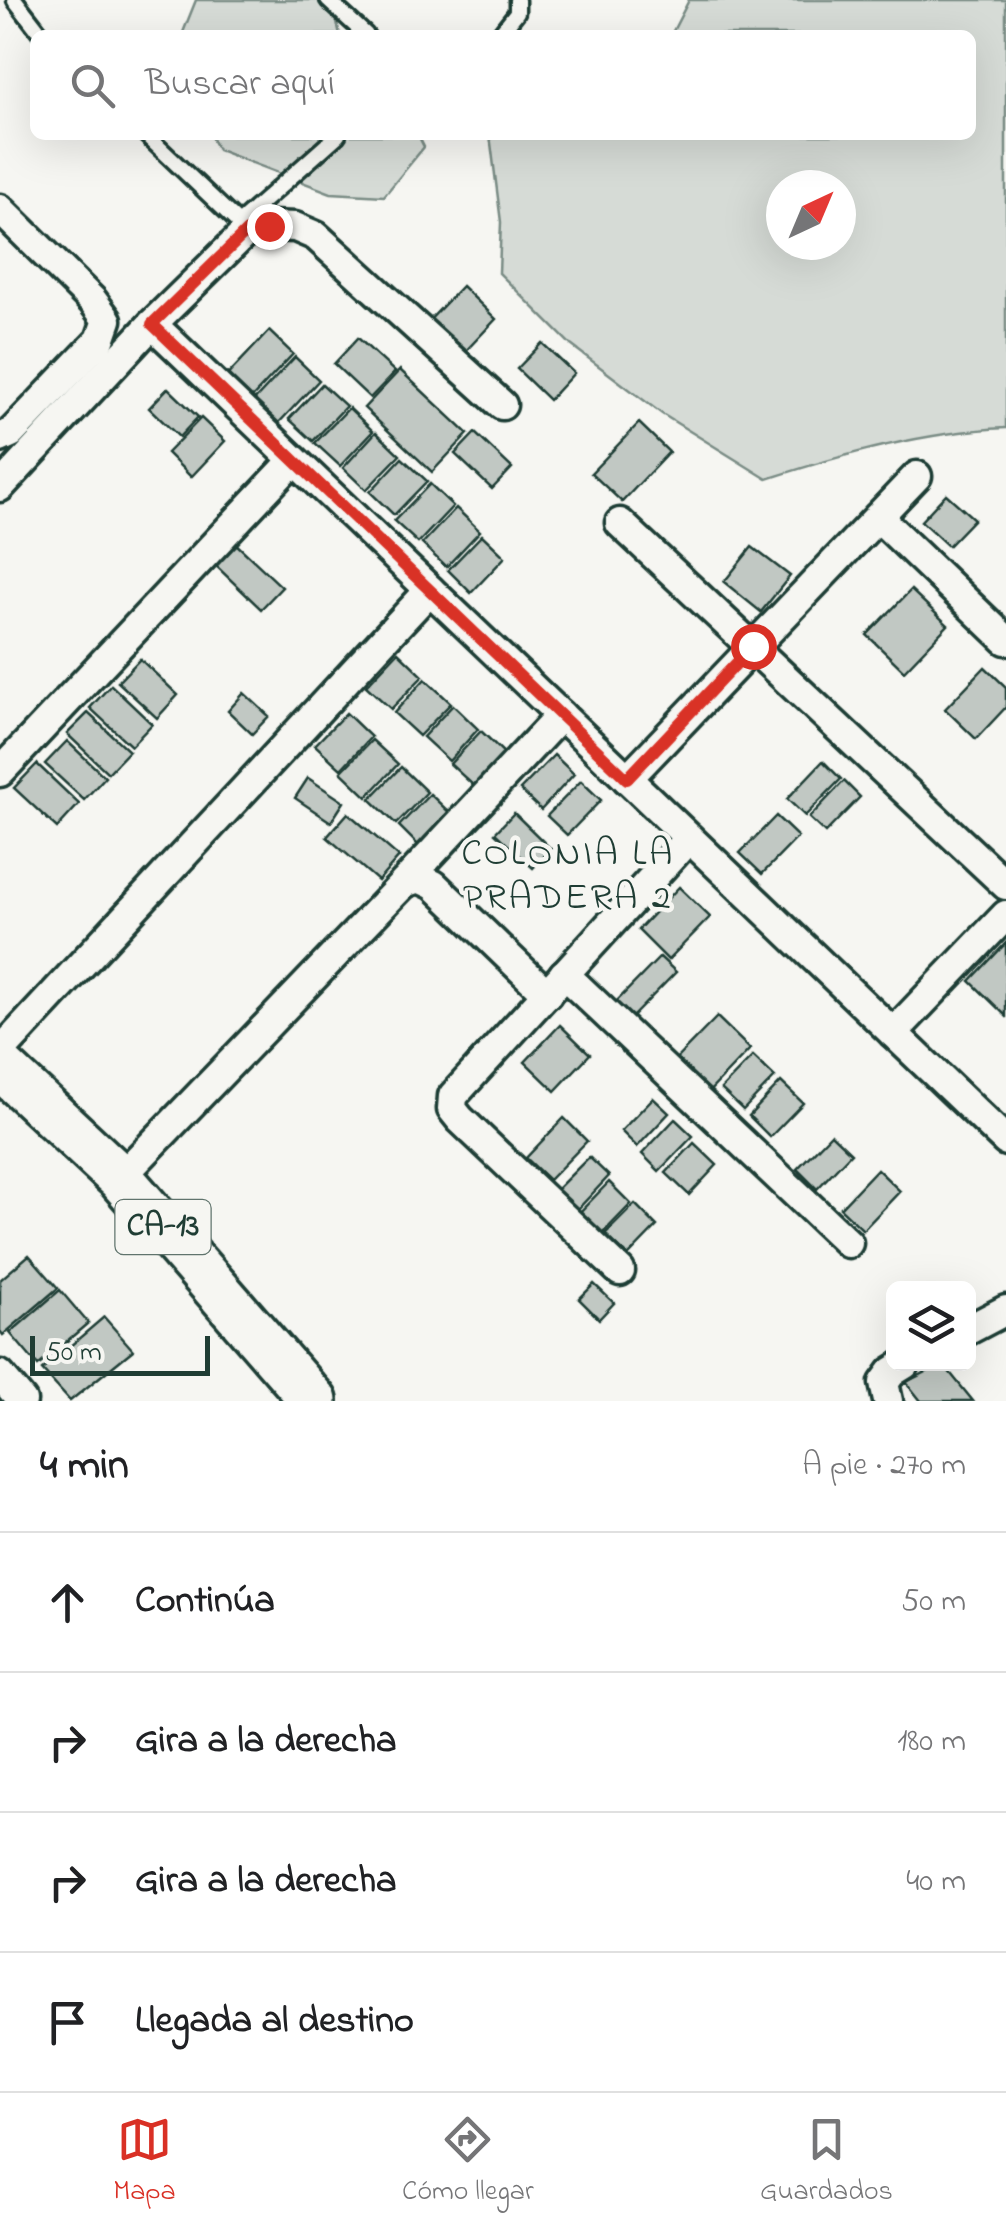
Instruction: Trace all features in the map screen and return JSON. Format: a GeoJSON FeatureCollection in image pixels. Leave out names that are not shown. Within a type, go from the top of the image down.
{"type":"FeatureCollection","features":[{"type":"Feature","properties":{"kind":"main road","name":"CA-13"},"geometry":{"type":"LineString","coordinates":[[0,1066],[120,1178],[314,1401]]}},
{"type":"Feature","properties":{"kind":"street"},"geometry":{"type":"LineString","coordinates":[[0,209],[94,301],[107,320],[100,340],[11,433],[0,438]]}},
{"type":"Feature","properties":{"kind":"street"},"geometry":{"type":"LineString","coordinates":[[0,487],[243,227],[282,226],[316,236],[502,405]]}},
{"type":"Feature","properties":{"kind":"street"},"geometry":{"type":"LineString","coordinates":[[152,324],[1006,1142]]}},
{"type":"Feature","properties":{"kind":"street"},"geometry":{"type":"LineString","coordinates":[[0,772],[294,460]]}},
{"type":"Feature","properties":{"kind":"street"},"geometry":{"type":"LineString","coordinates":[[627,779],[917,476]]}},
{"type":"Feature","properties":{"kind":"street"},"geometry":{"type":"LineString","coordinates":[[878,518],[1006,640]]}},
{"type":"Feature","properties":{"kind":"street"},"geometry":{"type":"LineString","coordinates":[[620,523],[1006,885]]}},
{"type":"Feature","properties":{"kind":"street"},"geometry":{"type":"LineString","coordinates":[[0,1052],[430,590]]}},
{"type":"Feature","properties":{"kind":"street"},"geometry":{"type":"LineString","coordinates":[[120,1178],[560,715]]}},
{"type":"Feature","properties":{"kind":"street"},"geometry":{"type":"LineString","coordinates":[[620,1272],[452,1109],[453,1096],[689,838]]}},
{"type":"Feature","properties":{"kind":"street"},"geometry":{"type":"LineString","coordinates":[[404,883],[419,878],[434,884],[556,984],[848,1243]]}},
{"type":"Feature","properties":{"kind":"street"},"geometry":{"type":"LineString","coordinates":[[892,1033],[1006,915]]}},
{"type":"Feature","properties":{"kind":"street"},"geometry":{"type":"LineString","coordinates":[[976,1326],[1006,1310]]}},
{"type":"Feature","properties":{"kind":"street"},"geometry":{"type":"LineString","coordinates":[[888,1401],[884,1383],[894,1371]]}},
{"type":"Feature","properties":{"kind":"street"},"geometry":{"type":"LineString","coordinates":[[0,1375],[22,1401]]}},
{"type":"Feature","properties":{"kind":"lane"},"geometry":{"type":"LineString","coordinates":[[16,0],[38,30]]}},
{"type":"Feature","properties":{"kind":"lane"},"geometry":{"type":"LineString","coordinates":[[328,0],[361,30]]}},
{"type":"Feature","properties":{"kind":"lane"},"geometry":{"type":"LineString","coordinates":[[503,30],[517,12],[517,0]]}},
{"type":"Feature","properties":{"kind":"lane"},"geometry":{"type":"LineString","coordinates":[[151,140],[243,227],[333,140]]}},
{"type":"Feature","properties":{"kind":"shaded area"},"geometry":{"type":"Polygon","coordinates":[[[196,0],[332,0],[339,30],[184,30],[196,0]]]}},
{"type":"Feature","properties":{"kind":"shaded area"},"geometry":{"type":"Polygon","coordinates":[[[689,0],[1006,0],[1006,428],[945,434],[885,446],[767,479],[662,414],[571,345],[499,273],[501,222],[491,140],[976,140],[976,30],[674,30],[689,0]]]}},
{"type":"Feature","properties":{"kind":"shaded area"},"geometry":{"type":"Polygon","coordinates":[[[213,140],[420,140],[424,147],[384,196],[331,193],[218,150],[213,140]]]}},
{"type":"Feature","properties":{"kind":"building"},"geometry":{"type":"Polygon","coordinates":[[[462,286],[496,319],[459,358],[425,325],[462,286]]]}},
{"type":"Feature","properties":{"kind":"building"},"geometry":{"type":"Polygon","coordinates":[[[269,331],[293,354],[246,404],[222,381],[269,331]]]}},
{"type":"Feature","properties":{"kind":"building"},"geometry":{"type":"Polygon","coordinates":[[[358,338],[395,372],[370,398],[334,364],[358,338]]]}},
{"type":"Feature","properties":{"kind":"building"},"geometry":{"type":"Polygon","coordinates":[[[542,343],[574,373],[549,400],[517,369],[542,343]]]}},
{"type":"Feature","properties":{"kind":"building"},"geometry":{"type":"Polygon","coordinates":[[[295,357],[319,380],[273,429],[249,406],[295,357]]]}},
{"type":"Feature","properties":{"kind":"building"},"geometry":{"type":"Polygon","coordinates":[[[400,370],[468,434],[432,472],[364,408],[400,370]]]}},
{"type":"Feature","properties":{"kind":"building"},"geometry":{"type":"Polygon","coordinates":[[[322,384],[346,406],[313,441],[289,419],[322,384]]]}},
{"type":"Feature","properties":{"kind":"building"},"geometry":{"type":"Polygon","coordinates":[[[168,388],[198,417],[179,437],[149,408],[168,388]]]}},
{"type":"Feature","properties":{"kind":"building"},"geometry":{"type":"Polygon","coordinates":[[[349,408],[373,431],[340,466],[315,443],[349,408]]]}},
{"type":"Feature","properties":{"kind":"building"},"geometry":{"type":"Polygon","coordinates":[[[201,418],[225,441],[191,477],[167,453],[201,418]]]}},
{"type":"Feature","properties":{"kind":"building"},"geometry":{"type":"Polygon","coordinates":[[[639,423],[669,452],[622,502],[591,473],[639,423]]]}},
{"type":"Feature","properties":{"kind":"building"},"geometry":{"type":"Polygon","coordinates":[[[376,432],[400,455],[366,490],[343,468],[376,432]]]}},
{"type":"Feature","properties":{"kind":"building"},"geometry":{"type":"Polygon","coordinates":[[[475,433],[512,468],[492,489],[455,454],[475,433]]]}},
{"type":"Feature","properties":{"kind":"building"},"geometry":{"type":"Polygon","coordinates":[[[402,458],[427,481],[394,515],[370,492],[402,458]]]}},
{"type":"Feature","properties":{"kind":"building"},"geometry":{"type":"Polygon","coordinates":[[[430,484],[453,506],[418,543],[394,521],[430,484]]]}},
{"type":"Feature","properties":{"kind":"building"},"geometry":{"type":"Polygon","coordinates":[[[946,494],[974,519],[948,546],[921,521],[946,494]]]}},
{"type":"Feature","properties":{"kind":"building"},"geometry":{"type":"Polygon","coordinates":[[[456,508],[480,531],[446,567],[422,544],[456,508]]]}},
{"type":"Feature","properties":{"kind":"building"},"geometry":{"type":"Polygon","coordinates":[[[482,535],[505,557],[471,593],[448,570],[482,535]]]}},
{"type":"Feature","properties":{"kind":"building"},"geometry":{"type":"Polygon","coordinates":[[[233,541],[282,587],[261,609],[212,562],[233,541]]]}},
{"type":"Feature","properties":{"kind":"building"},"geometry":{"type":"Polygon","coordinates":[[[752,547],[790,576],[761,612],[724,582],[752,547]]]}},
{"type":"Feature","properties":{"kind":"building"},"geometry":{"type":"Polygon","coordinates":[[[911,590],[948,625],[904,671],[867,635],[911,590]]]}},
{"type":"Feature","properties":{"kind":"building"},"geometry":{"type":"Polygon","coordinates":[[[398,652],[423,676],[391,709],[366,686],[398,652]]]}},
{"type":"Feature","properties":{"kind":"building"},"geometry":{"type":"Polygon","coordinates":[[[140,659],[178,695],[157,718],[118,682],[140,659]]]}},
{"type":"Feature","properties":{"kind":"building"},"geometry":{"type":"Polygon","coordinates":[[[985,667],[1006,687],[1006,707],[976,739],[945,709],[985,667]]]}},
{"type":"Feature","properties":{"kind":"building"},"geometry":{"type":"Polygon","coordinates":[[[425,679],[451,703],[419,736],[394,713],[425,679]]]}},
{"type":"Feature","properties":{"kind":"building"},"geometry":{"type":"Polygon","coordinates":[[[111,685],[152,724],[131,746],[90,708],[111,685]]]}},
{"type":"Feature","properties":{"kind":"building"},"geometry":{"type":"Polygon","coordinates":[[[244,693],[269,716],[252,734],[228,711],[244,693]]]}},
{"type":"Feature","properties":{"kind":"building"},"geometry":{"type":"Polygon","coordinates":[[[453,705],[478,729],[449,761],[423,737],[453,705]]]}},
{"type":"Feature","properties":{"kind":"building"},"geometry":{"type":"Polygon","coordinates":[[[88,713],[129,751],[108,773],[67,734],[88,713]]]}},
{"type":"Feature","properties":{"kind":"building"},"geometry":{"type":"Polygon","coordinates":[[[346,713],[371,737],[341,769],[315,745],[346,713]]]}},
{"type":"Feature","properties":{"kind":"building"},"geometry":{"type":"Polygon","coordinates":[[[481,731],[506,755],[475,787],[450,764],[481,731]]]}},
{"type":"Feature","properties":{"kind":"building"},"geometry":{"type":"Polygon","coordinates":[[[372,740],[398,764],[367,797],[341,772],[372,740]]]}},
{"type":"Feature","properties":{"kind":"building"},"geometry":{"type":"Polygon","coordinates":[[[67,741],[105,777],[84,800],[45,764],[67,741]]]}},
{"type":"Feature","properties":{"kind":"building"},"geometry":{"type":"Polygon","coordinates":[[[554,755],[574,774],[541,810],[520,790],[554,755]]]}},
{"type":"Feature","properties":{"kind":"building"},"geometry":{"type":"Polygon","coordinates":[[[823,761],[841,779],[805,816],[787,799],[823,761]]]}},
{"type":"Feature","properties":{"kind":"building"},"geometry":{"type":"Polygon","coordinates":[[[37,764],[79,804],[57,828],[14,788],[37,764]]]}},
{"type":"Feature","properties":{"kind":"building"},"geometry":{"type":"Polygon","coordinates":[[[401,767],[427,792],[396,824],[370,799],[401,767]]]}},
{"type":"Feature","properties":{"kind":"building"},"geometry":{"type":"Polygon","coordinates":[[[308,778],[344,802],[331,822],[295,798],[308,778]]]}},
{"type":"Feature","properties":{"kind":"building"},"geometry":{"type":"Polygon","coordinates":[[[581,781],[601,800],[567,835],[547,816],[581,781]]]}},
{"type":"Feature","properties":{"kind":"building"},"geometry":{"type":"Polygon","coordinates":[[[844,781],[860,797],[825,833],[809,818],[844,781]]]}},
{"type":"Feature","properties":{"kind":"building"},"geometry":{"type":"Polygon","coordinates":[[[430,794],[452,815],[421,848],[399,826],[430,794]]]}},
{"type":"Feature","properties":{"kind":"building"},"geometry":{"type":"Polygon","coordinates":[[[348,813],[399,857],[378,881],[327,837],[348,813]]]}},
{"type":"Feature","properties":{"kind":"building"},"geometry":{"type":"Polygon","coordinates":[[[514,813],[551,849],[533,868],[495,833],[514,813]]]}},
{"type":"Feature","properties":{"kind":"building"},"geometry":{"type":"Polygon","coordinates":[[[776,816],[798,837],[762,874],[740,853],[776,816]]]}},
{"type":"Feature","properties":{"kind":"building"},"geometry":{"type":"Polygon","coordinates":[[[679,887],[710,917],[668,960],[638,930],[679,887]]]}},
{"type":"Feature","properties":{"kind":"building"},"geometry":{"type":"Polygon","coordinates":[[[1006,943],[1006,1016],[970,981],[1006,943]]]}},
{"type":"Feature","properties":{"kind":"building"},"geometry":{"type":"Polygon","coordinates":[[[660,957],[676,972],[627,1022],[611,1007],[660,957]]]}},
{"type":"Feature","properties":{"kind":"building"},"geometry":{"type":"Polygon","coordinates":[[[717,1017],[750,1049],[704,1097],[671,1064],[717,1017]]]}},
{"type":"Feature","properties":{"kind":"building"},"geometry":{"type":"Polygon","coordinates":[[[560,1025],[590,1054],[555,1091],[525,1062],[560,1025]]]}},
{"type":"Feature","properties":{"kind":"building"},"geometry":{"type":"Polygon","coordinates":[[[753,1056],[775,1077],[743,1110],[721,1089],[753,1056]]]}},
{"type":"Feature","properties":{"kind":"building"},"geometry":{"type":"Polygon","coordinates":[[[781,1082],[803,1103],[770,1137],[749,1116],[781,1082]]]}},
{"type":"Feature","properties":{"kind":"building"},"geometry":{"type":"Polygon","coordinates":[[[653,1098],[669,1113],[637,1147],[621,1131],[653,1098]]]}},
{"type":"Feature","properties":{"kind":"building"},"geometry":{"type":"Polygon","coordinates":[[[564,1118],[587,1141],[549,1180],[526,1158],[564,1118]]]}},
{"type":"Feature","properties":{"kind":"building"},"geometry":{"type":"Polygon","coordinates":[[[675,1119],[693,1136],[659,1171],[642,1154],[675,1119]]]}},
{"type":"Feature","properties":{"kind":"building"},"geometry":{"type":"Polygon","coordinates":[[[831,1134],[851,1153],[817,1189],[797,1169],[831,1134]]]}},
{"type":"Feature","properties":{"kind":"building"},"geometry":{"type":"Polygon","coordinates":[[[694,1143],[717,1165],[689,1195],[666,1173],[694,1143]]]}},
{"type":"Feature","properties":{"kind":"building"},"geometry":{"type":"Polygon","coordinates":[[[589,1157],[609,1176],[575,1212],[554,1192],[589,1157]]]}},
{"type":"Feature","properties":{"kind":"building"},"geometry":{"type":"Polygon","coordinates":[[[877,1169],[900,1191],[863,1230],[840,1208],[877,1169]]]}},
{"type":"Feature","properties":{"kind":"building"},"geometry":{"type":"Polygon","coordinates":[[[609,1182],[631,1204],[600,1236],[577,1215],[609,1182]]]}},
{"type":"Feature","properties":{"kind":"building"},"geometry":{"type":"Polygon","coordinates":[[[635,1204],[657,1226],[628,1256],[605,1234],[635,1204]]]}},
{"type":"Feature","properties":{"kind":"building"},"geometry":{"type":"Polygon","coordinates":[[[29,1255],[58,1288],[3,1335],[0,1280],[29,1255]]]}},
{"type":"Feature","properties":{"kind":"building"},"geometry":{"type":"Polygon","coordinates":[[[594,1284],[614,1303],[599,1319],[579,1299],[594,1284]]]}},
{"type":"Feature","properties":{"kind":"building"},"geometry":{"type":"Polygon","coordinates":[[[60,1290],[88,1323],[38,1366],[10,1333],[60,1290]]]}},
{"type":"Feature","properties":{"kind":"building"},"geometry":{"type":"Polygon","coordinates":[[[104,1317],[133,1350],[70,1401],[42,1370],[104,1317]]]}},
{"type":"Feature","properties":{"kind":"building"},"geometry":{"type":"Polygon","coordinates":[[[929,1371],[949,1371],[973,1401],[921,1401],[906,1382],[929,1371]]]}},
{"type":"Feature","properties":{"kind":"district","name":"COLONIA LA PRADERA 2"},"geometry":{"type":"Point","coordinates":[568,877]}},
{"type":"Feature","properties":{"kind":"route"},"geometry":{"type":"LineString","coordinates":[[269,226],[247,231],[152,324],[627,779],[753,646]]}}]}
